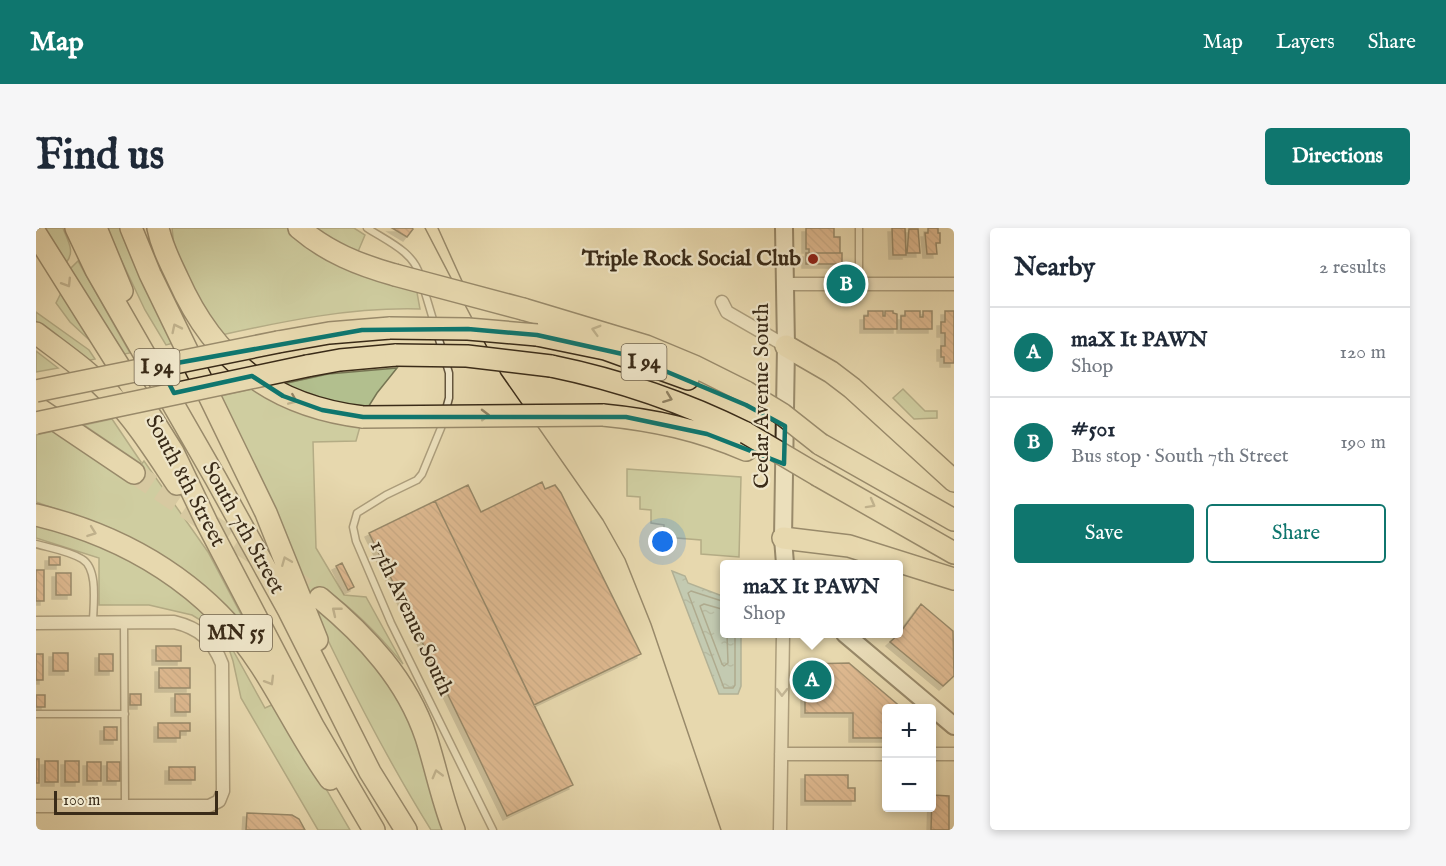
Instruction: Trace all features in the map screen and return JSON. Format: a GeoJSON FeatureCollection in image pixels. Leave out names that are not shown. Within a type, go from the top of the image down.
{"type":"FeatureCollection","features":[{"type":"Feature","properties":{"kind":"highway","name":"South 7th Street"},"geometry":{"type":"LineString","coordinates":[[76,228],[96,270],[289,611],[370,771],[406,830]]}},
{"type":"Feature","properties":{"kind":"highway"},"geometry":{"type":"LineString","coordinates":[[96,228],[127,302],[216,479]]}},
{"type":"Feature","properties":{"kind":"highway"},"geometry":{"type":"LineString","coordinates":[[131,228],[150,274],[266,513],[370,771]]}},
{"type":"Feature","properties":{"kind":"highway"},"geometry":{"type":"LineString","coordinates":[[158,228],[165,254],[197,316],[225,351],[245,371],[270,389],[295,401],[322,410],[363,417],[603,415],[626,417],[746,442]]}},
{"type":"Feature","properties":{"kind":"highway"},"geometry":{"type":"LineString","coordinates":[[168,228],[172,267]]}},
{"type":"Feature","properties":{"kind":"highway"},"geometry":{"type":"LineString","coordinates":[[299,228],[324,247],[345,258],[395,275],[523,309],[646,346],[694,366],[746,399]]}},
{"type":"Feature","properties":{"kind":"highway","name":"South 8th Street"},"geometry":{"type":"LineString","coordinates":[[36,234],[173,452],[313,726],[374,830]]}},
{"type":"Feature","properties":{"kind":"highway","name":"I 94"},"geometry":{"type":"LineString","coordinates":[[36,391],[337,332],[390,328],[468,329],[537,336],[590,345],[627,356],[746,399],[954,520]]}},
{"type":"Feature","properties":{"kind":"highway"},"geometry":{"type":"LineString","coordinates":[[36,333],[96,380],[129,415],[230,565]]}},
{"type":"Feature","properties":{"kind":"highway"},"geometry":{"type":"LineString","coordinates":[[786,346],[831,372],[852,388],[954,481]]}},
{"type":"Feature","properties":{"kind":"highway","name":"I 94"},"geometry":{"type":"LineString","coordinates":[[36,423],[340,360],[396,355],[467,356],[551,366],[648,391],[704,413],[746,442],[819,476],[954,553]]}},
{"type":"Feature","properties":{"kind":"highway"},"geometry":{"type":"LineString","coordinates":[[36,407],[134,473]]}},
{"type":"Feature","properties":{"kind":"highway","name":"MN 55"},"geometry":{"type":"LineString","coordinates":[[36,515],[90,532],[129,548],[171,573],[214,608],[261,666],[313,755],[366,830]]}},
{"type":"Feature","properties":{"kind":"highway"},"geometry":{"type":"LineString","coordinates":[[783,538],[849,546],[894,560]]}},
{"type":"Feature","properties":{"kind":"highway"},"geometry":{"type":"LineString","coordinates":[[903,563],[954,579]]}},
{"type":"Feature","properties":{"kind":"highway"},"geometry":{"type":"LineString","coordinates":[[320,598],[351,623],[373,647],[408,697],[423,729],[454,830]]}},
{"type":"Feature","properties":{"kind":"main road","name":"Cedar Avenue South"},"geometry":{"type":"LineString","coordinates":[[784,228],[785,560]]}},
{"type":"Feature","properties":{"kind":"main road"},"geometry":{"type":"LineString","coordinates":[[851,638],[954,726]]}},
{"type":"Feature","properties":{"kind":"street"},"geometry":{"type":"LineString","coordinates":[[785,284],[954,284]]}},
{"type":"Feature","properties":{"kind":"street"},"geometry":{"type":"LineString","coordinates":[[722,302],[727,312],[786,346]]}},
{"type":"Feature","properties":{"kind":"street"},"geometry":{"type":"LineString","coordinates":[[36,623],[164,622],[188,625],[209,639],[218,652],[222,664],[223,791],[219,801],[209,806],[36,806]]}},
{"type":"Feature","properties":{"kind":"street"},"geometry":{"type":"LineString","coordinates":[[780,830],[783,638]]}},
{"type":"Feature","properties":{"kind":"street"},"geometry":{"type":"LineString","coordinates":[[781,754],[882,754]]}},
{"type":"Feature","properties":{"kind":"street"},"geometry":{"type":"LineString","coordinates":[[936,754],[954,754]]}},
{"type":"Feature","properties":{"kind":"lane","name":"17th Avenue South"},"geometry":{"type":"LineString","coordinates":[[367,228],[408,255],[418,267],[449,373],[449,398],[441,428],[422,474],[411,483],[357,513],[353,527],[354,534],[391,623],[493,830]]}},
{"type":"Feature","properties":{"kind":"lane"},"geometry":{"type":"LineString","coordinates":[[859,228],[859,284]]}},
{"type":"Feature","properties":{"kind":"lane"},"geometry":{"type":"LineString","coordinates":[[36,544],[83,559],[89,567],[94,583],[93,623]]}},
{"type":"Feature","properties":{"kind":"lane"},"geometry":{"type":"LineString","coordinates":[[124,622],[125,806]]}},
{"type":"Feature","properties":{"kind":"lane"},"geometry":{"type":"LineString","coordinates":[[36,714],[125,714]]}},
{"type":"Feature","properties":{"kind":"highlighted area"},"geometry":{"type":"Polygon","coordinates":[[[468,329],[537,335],[627,355],[746,405],[785,426],[784,464],[707,434],[626,417],[363,417],[322,410],[283,396],[252,376],[174,393],[160,366],[362,330],[468,329]]]}},
{"type":"Feature","properties":{"kind":"green space"},"geometry":{"type":"Polygon","coordinates":[[[39,228],[63,228],[70,250],[66,263],[39,228]]]}},
{"type":"Feature","properties":{"kind":"green space"},"geometry":{"type":"Polygon","coordinates":[[[106,228],[125,228],[178,342],[166,345],[145,310],[106,228]]]}},
{"type":"Feature","properties":{"kind":"green space"},"geometry":{"type":"Polygon","coordinates":[[[172,228],[287,228],[305,243],[416,287],[420,309],[344,313],[293,320],[217,336],[203,318],[174,246],[172,228]]]}},
{"type":"Feature","properties":{"kind":"green space"},"geometry":{"type":"Polygon","coordinates":[[[308,228],[354,228],[365,235],[357,254],[308,228]]]}},
{"type":"Feature","properties":{"kind":"green space"},"geometry":{"type":"Polygon","coordinates":[[[78,261],[130,353],[118,355],[70,269],[78,261]]]}},
{"type":"Feature","properties":{"kind":"green space"},"geometry":{"type":"Polygon","coordinates":[[[61,293],[99,349],[70,322],[56,303],[61,293]]]}},
{"type":"Feature","properties":{"kind":"green space"},"geometry":{"type":"Polygon","coordinates":[[[36,312],[89,350],[95,359],[86,361],[36,323],[36,312]]]}},
{"type":"Feature","properties":{"kind":"green space"},"geometry":{"type":"Polygon","coordinates":[[[36,351],[58,368],[36,372],[36,351]]]}},
{"type":"Feature","properties":{"kind":"green space"},"geometry":{"type":"Polygon","coordinates":[[[397,368],[367,409],[346,408],[278,385],[328,374],[397,368]]]}},
{"type":"Feature","properties":{"kind":"green space"},"geometry":{"type":"Polygon","coordinates":[[[257,388],[361,423],[356,441],[313,442],[316,548],[344,595],[366,597],[403,664],[367,624],[326,590],[406,708],[450,830],[431,830],[371,725],[291,562],[216,397],[257,388]]]}},
{"type":"Feature","properties":{"kind":"green space"},"geometry":{"type":"Polygon","coordinates":[[[903,389],[925,411],[937,411],[937,418],[914,419],[893,398],[903,389]]]}},
{"type":"Feature","properties":{"kind":"green space"},"geometry":{"type":"Polygon","coordinates":[[[112,419],[141,462],[140,463],[84,425],[112,419]]]}},
{"type":"Feature","properties":{"kind":"green space"},"geometry":{"type":"Polygon","coordinates":[[[58,430],[129,480],[144,461],[208,552],[262,654],[135,541],[110,528],[36,502],[36,435],[58,430]]]}},
{"type":"Feature","properties":{"kind":"green space"},"geometry":{"type":"Polygon","coordinates":[[[627,469],[741,477],[739,557],[701,554],[701,540],[664,537],[664,525],[651,523],[651,510],[640,509],[640,497],[627,496],[627,469]]]}},
{"type":"Feature","properties":{"kind":"green space"},"geometry":{"type":"Polygon","coordinates":[[[36,522],[138,560],[201,609],[225,636],[265,708],[276,703],[350,830],[318,830],[241,698],[228,646],[212,627],[192,615],[149,605],[99,605],[99,558],[36,538],[36,522]]]}},
{"type":"Feature","properties":{"kind":"water"},"geometry":{"type":"Polygon","coordinates":[[[672,571],[685,576],[688,583],[720,595],[720,638],[741,638],[741,686],[738,694],[719,694],[672,571]]]}},
{"type":"Feature","properties":{"kind":"building"},"geometry":{"type":"Polygon","coordinates":[[[392,228],[412,228],[413,229],[407,237],[392,228]]]}},
{"type":"Feature","properties":{"kind":"building"},"geometry":{"type":"Polygon","coordinates":[[[806,228],[834,228],[834,237],[840,237],[840,253],[809,253],[809,249],[806,249],[806,228]]]}},
{"type":"Feature","properties":{"kind":"building"},"geometry":{"type":"Polygon","coordinates":[[[892,228],[905,228],[906,255],[893,255],[892,228]]]}},
{"type":"Feature","properties":{"kind":"building"},"geometry":{"type":"Polygon","coordinates":[[[928,228],[938,228],[938,233],[940,233],[940,243],[936,243],[937,254],[927,254],[925,233],[928,233],[928,228]]]}},
{"type":"Feature","properties":{"kind":"building"},"geometry":{"type":"Polygon","coordinates":[[[909,229],[918,229],[920,253],[907,253],[909,229]]]}},
{"type":"Feature","properties":{"kind":"building"},"geometry":{"type":"Polygon","coordinates":[[[806,253],[842,253],[842,264],[806,264],[806,253]]]}},
{"type":"Feature","properties":{"kind":"building"},"geometry":{"type":"Polygon","coordinates":[[[868,311],[883,311],[883,316],[885,316],[885,311],[893,311],[897,314],[897,329],[864,329],[864,316],[868,316],[868,311]]]}},
{"type":"Feature","properties":{"kind":"building"},"geometry":{"type":"Polygon","coordinates":[[[905,311],[920,311],[920,317],[923,317],[923,311],[932,311],[932,329],[901,329],[901,316],[905,316],[905,311]]]}},
{"type":"Feature","properties":{"kind":"building"},"geometry":{"type":"Polygon","coordinates":[[[945,311],[954,311],[954,363],[944,363],[944,357],[941,357],[941,346],[945,346],[945,333],[941,333],[941,322],[945,322],[945,311]]]}},
{"type":"Feature","properties":{"kind":"building"},"geometry":{"type":"Polygon","coordinates":[[[542,482],[545,489],[555,485],[561,493],[641,654],[534,705],[435,501],[468,485],[481,512],[542,482]]]}},
{"type":"Feature","properties":{"kind":"building"},"geometry":{"type":"Polygon","coordinates":[[[435,501],[573,785],[507,816],[369,533],[435,501]]]}},
{"type":"Feature","properties":{"kind":"building"},"geometry":{"type":"Polygon","coordinates":[[[49,557],[60,557],[60,565],[49,565],[49,557]]]}},
{"type":"Feature","properties":{"kind":"building"},"geometry":{"type":"Polygon","coordinates":[[[342,563],[354,587],[348,590],[336,566],[342,563]]]}},
{"type":"Feature","properties":{"kind":"building"},"geometry":{"type":"Polygon","coordinates":[[[36,570],[44,570],[44,601],[36,601],[36,570]]]}},
{"type":"Feature","properties":{"kind":"building"},"geometry":{"type":"Polygon","coordinates":[[[56,573],[71,573],[71,595],[56,595],[56,573]]]}},
{"type":"Feature","properties":{"kind":"building"},"geometry":{"type":"Polygon","coordinates":[[[921,604],[953,631],[954,676],[943,686],[890,642],[894,638],[903,638],[903,629],[921,604]]]}},
{"type":"Feature","properties":{"kind":"building"},"geometry":{"type":"Polygon","coordinates":[[[156,646],[181,646],[181,661],[156,661],[156,646]]]}},
{"type":"Feature","properties":{"kind":"building"},"geometry":{"type":"Polygon","coordinates":[[[53,653],[68,653],[68,671],[53,671],[53,653]]]}},
{"type":"Feature","properties":{"kind":"building"},"geometry":{"type":"Polygon","coordinates":[[[36,654],[43,654],[43,680],[36,680],[36,654]]]}},
{"type":"Feature","properties":{"kind":"building"},"geometry":{"type":"Polygon","coordinates":[[[99,654],[113,654],[113,671],[99,671],[99,654]]]}},
{"type":"Feature","properties":{"kind":"building"},"geometry":{"type":"Polygon","coordinates":[[[849,663],[897,704],[882,704],[882,738],[853,738],[853,713],[805,713],[805,664],[849,663]]]}},
{"type":"Feature","properties":{"kind":"building"},"geometry":{"type":"Polygon","coordinates":[[[159,668],[190,668],[190,688],[159,688],[159,668]]]}},
{"type":"Feature","properties":{"kind":"building"},"geometry":{"type":"Polygon","coordinates":[[[130,694],[141,694],[141,705],[130,705],[130,694]]]}},
{"type":"Feature","properties":{"kind":"building"},"geometry":{"type":"Polygon","coordinates":[[[175,694],[190,694],[190,712],[175,712],[175,694]]]}},
{"type":"Feature","properties":{"kind":"building"},"geometry":{"type":"Polygon","coordinates":[[[36,695],[45,695],[45,707],[36,707],[36,695]]]}},
{"type":"Feature","properties":{"kind":"building"},"geometry":{"type":"Polygon","coordinates":[[[158,723],[190,723],[190,731],[180,731],[180,738],[158,738],[158,723]]]}},
{"type":"Feature","properties":{"kind":"building"},"geometry":{"type":"Polygon","coordinates":[[[104,727],[117,727],[117,740],[104,740],[104,727]]]}},
{"type":"Feature","properties":{"kind":"building"},"geometry":{"type":"Polygon","coordinates":[[[36,759],[39,759],[39,783],[36,783],[36,759]]]}},
{"type":"Feature","properties":{"kind":"building"},"geometry":{"type":"Polygon","coordinates":[[[45,761],[58,761],[58,782],[45,782],[45,761]]]}},
{"type":"Feature","properties":{"kind":"building"},"geometry":{"type":"Polygon","coordinates":[[[65,761],[79,761],[79,782],[65,782],[65,761]]]}},
{"type":"Feature","properties":{"kind":"building"},"geometry":{"type":"Polygon","coordinates":[[[87,762],[101,762],[101,781],[87,781],[87,762]]]}},
{"type":"Feature","properties":{"kind":"building"},"geometry":{"type":"Polygon","coordinates":[[[107,762],[120,762],[120,781],[107,781],[107,762]]]}},
{"type":"Feature","properties":{"kind":"building"},"geometry":{"type":"Polygon","coordinates":[[[169,767],[195,767],[195,780],[169,780],[169,767]]]}},
{"type":"Feature","properties":{"kind":"building"},"geometry":{"type":"Polygon","coordinates":[[[805,775],[848,775],[848,788],[855,788],[855,801],[805,801],[805,775]]]}},
{"type":"Feature","properties":{"kind":"building"},"geometry":{"type":"Polygon","coordinates":[[[936,795],[949,796],[949,830],[931,830],[932,812],[936,812],[936,795]]]}},
{"type":"Feature","properties":{"kind":"building"},"geometry":{"type":"Polygon","coordinates":[[[247,813],[292,815],[299,819],[305,830],[246,830],[247,813]]]}},
{"type":"Feature","properties":{"kind":"tunnel"},"geometry":{"type":"LineString","coordinates":[[134,473],[320,598]]}},
{"type":"Feature","properties":{"kind":"tram line"},"geometry":{"type":"LineString","coordinates":[[425,228],[501,374],[603,520],[625,559],[651,624],[721,830]]}},
{"type":"Feature","properties":{"kind":"tram line"},"geometry":{"type":"LineString","coordinates":[[438,228],[467,292]]}},
{"type":"Feature","properties":{"kind":"place","name":"Triple Rock Social Club"},"geometry":{"type":"Point","coordinates":[813,259]}},
{"type":"Feature","properties":{"kind":"place","name":"#501"},"geometry":{"type":"Point","coordinates":[846,284]}},
{"type":"Feature","properties":{"kind":"place","name":"maX It PAWN"},"geometry":{"type":"Point","coordinates":[812,680]}}]}
